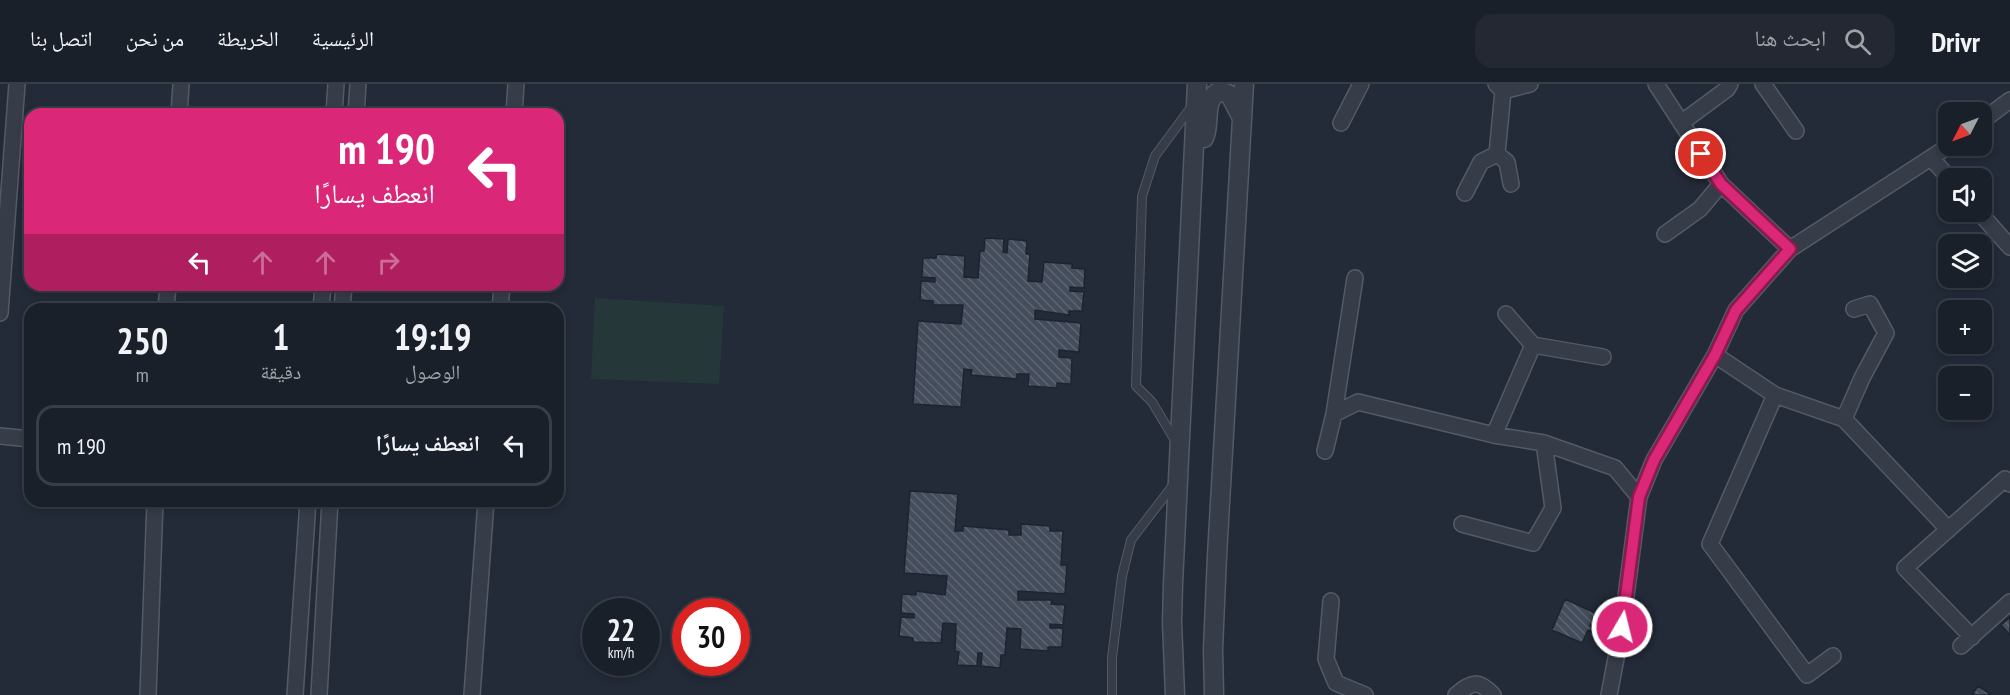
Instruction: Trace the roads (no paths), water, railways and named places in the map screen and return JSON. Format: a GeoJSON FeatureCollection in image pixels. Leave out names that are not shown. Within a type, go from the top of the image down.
{"type":"FeatureCollection","features":[{"type":"Feature","properties":{"kind":"street"},"geometry":{"type":"LineString","coordinates":[[0,313],[17,84]]}},
{"type":"Feature","properties":{"kind":"street"},"geometry":{"type":"LineString","coordinates":[[179,108],[181,84]]}},
{"type":"Feature","properties":{"kind":"street"},"geometry":{"type":"LineString","coordinates":[[334,108],[336,84]]}},
{"type":"Feature","properties":{"kind":"street"},"geometry":{"type":"LineString","coordinates":[[356,108],[358,84]]}},
{"type":"Feature","properties":{"kind":"street"},"geometry":{"type":"LineString","coordinates":[[514,108],[516,84]]}},
{"type":"Feature","properties":{"kind":"street"},"geometry":{"type":"LineString","coordinates":[[1214,695],[1213,648],[1217,556],[1244,84]]}},
{"type":"Feature","properties":{"kind":"street"},"geometry":{"type":"LineString","coordinates":[[1341,123],[1361,84]]}},
{"type":"Feature","properties":{"kind":"street"},"geometry":{"type":"LineString","coordinates":[[1497,154],[1499,88],[1530,84]]}},
{"type":"Feature","properties":{"kind":"street"},"geometry":{"type":"LineString","coordinates":[[1656,84],[1721,184],[1790,249]]}},
{"type":"Feature","properties":{"kind":"street"},"geometry":{"type":"LineString","coordinates":[[1681,123],[1727,89],[1730,84]]}},
{"type":"Feature","properties":{"kind":"street"},"geometry":{"type":"LineString","coordinates":[[1763,84],[1796,131]]}},
{"type":"Feature","properties":{"kind":"street"},"geometry":{"type":"LineString","coordinates":[[1193,163],[1207,133],[1209,103],[1214,93],[1220,91],[1230,95],[1242,120]]}},
{"type":"Feature","properties":{"kind":"street"},"geometry":{"type":"LineString","coordinates":[[1175,695],[1172,622],[1177,480],[1197,92]]}},
{"type":"Feature","properties":{"kind":"street"},"geometry":{"type":"LineString","coordinates":[[1992,114],[2010,100]]}},
{"type":"Feature","properties":{"kind":"street"},"geometry":{"type":"LineString","coordinates":[[1609,695],[1622,627],[1639,497],[1654,460],[1715,355],[1736,310],[1790,249],[1938,153]]}},
{"type":"Feature","properties":{"kind":"street"},"geometry":{"type":"LineString","coordinates":[[1497,154],[1507,162],[1512,183]]}},
{"type":"Feature","properties":{"kind":"street"},"geometry":{"type":"LineString","coordinates":[[1465,193],[1481,162],[1497,154]]}},
{"type":"Feature","properties":{"kind":"street"},"geometry":{"type":"LineString","coordinates":[[1931,158],[1940,168]]}},
{"type":"Feature","properties":{"kind":"street"},"geometry":{"type":"LineString","coordinates":[[1665,234],[1700,209],[1721,184]]}},
{"type":"Feature","properties":{"kind":"street"},"geometry":{"type":"LineString","coordinates":[[1988,222],[2010,247]]}},
{"type":"Feature","properties":{"kind":"street"},"geometry":{"type":"LineString","coordinates":[[1325,452],[1334,414],[1355,278]]}},
{"type":"Feature","properties":{"kind":"street"},"geometry":{"type":"LineString","coordinates":[[1844,419],[1862,378],[1886,333],[1870,304],[1854,309]]}},
{"type":"Feature","properties":{"kind":"street"},"geometry":{"type":"LineString","coordinates":[[1506,314],[1533,345],[1603,357]]}},
{"type":"Feature","properties":{"kind":"street"},"geometry":{"type":"LineString","coordinates":[[1494,435],[1533,345]]}},
{"type":"Feature","properties":{"kind":"street"},"geometry":{"type":"LineString","coordinates":[[1715,355],[1775,395],[1844,419],[1948,529]]}},
{"type":"Feature","properties":{"kind":"street"},"geometry":{"type":"LineString","coordinates":[[1775,395],[1710,544],[1807,675],[1833,656]]}},
{"type":"Feature","properties":{"kind":"street"},"geometry":{"type":"LineString","coordinates":[[1334,414],[1358,402],[1494,435],[1544,443],[1615,468],[1639,497]]}},
{"type":"Feature","properties":{"kind":"street"},"geometry":{"type":"LineString","coordinates":[[0,436],[24,438]]}},
{"type":"Feature","properties":{"kind":"street"},"geometry":{"type":"LineString","coordinates":[[1462,524],[1533,543],[1553,508],[1544,443]]}},
{"type":"Feature","properties":{"kind":"street"},"geometry":{"type":"LineString","coordinates":[[2010,484],[2005,479],[1905,568],[1966,641],[2010,603]]}},
{"type":"Feature","properties":{"kind":"street"},"geometry":{"type":"LineString","coordinates":[[148,695],[154,507]]}},
{"type":"Feature","properties":{"kind":"street"},"geometry":{"type":"LineString","coordinates":[[296,695],[308,507]]}},
{"type":"Feature","properties":{"kind":"street"},"geometry":{"type":"LineString","coordinates":[[319,695],[330,507]]}},
{"type":"Feature","properties":{"kind":"street"},"geometry":{"type":"LineString","coordinates":[[472,695],[486,507]]}},
{"type":"Feature","properties":{"kind":"street"},"geometry":{"type":"LineString","coordinates":[[1331,601],[1326,659],[1336,684],[1365,695]]}},
{"type":"Feature","properties":{"kind":"street"},"geometry":{"type":"LineString","coordinates":[[1456,695],[1468,686],[1482,684],[1493,695]]}},
{"type":"Feature","properties":{"kind":"lane"},"geometry":{"type":"LineString","coordinates":[[1179,447],[1152,402],[1136,386],[1142,196],[1155,156],[1197,92]]}},
{"type":"Feature","properties":{"kind":"lane"},"geometry":{"type":"LineString","coordinates":[[1112,695],[1112,658],[1122,576],[1131,540],[1177,480]]}}]}
